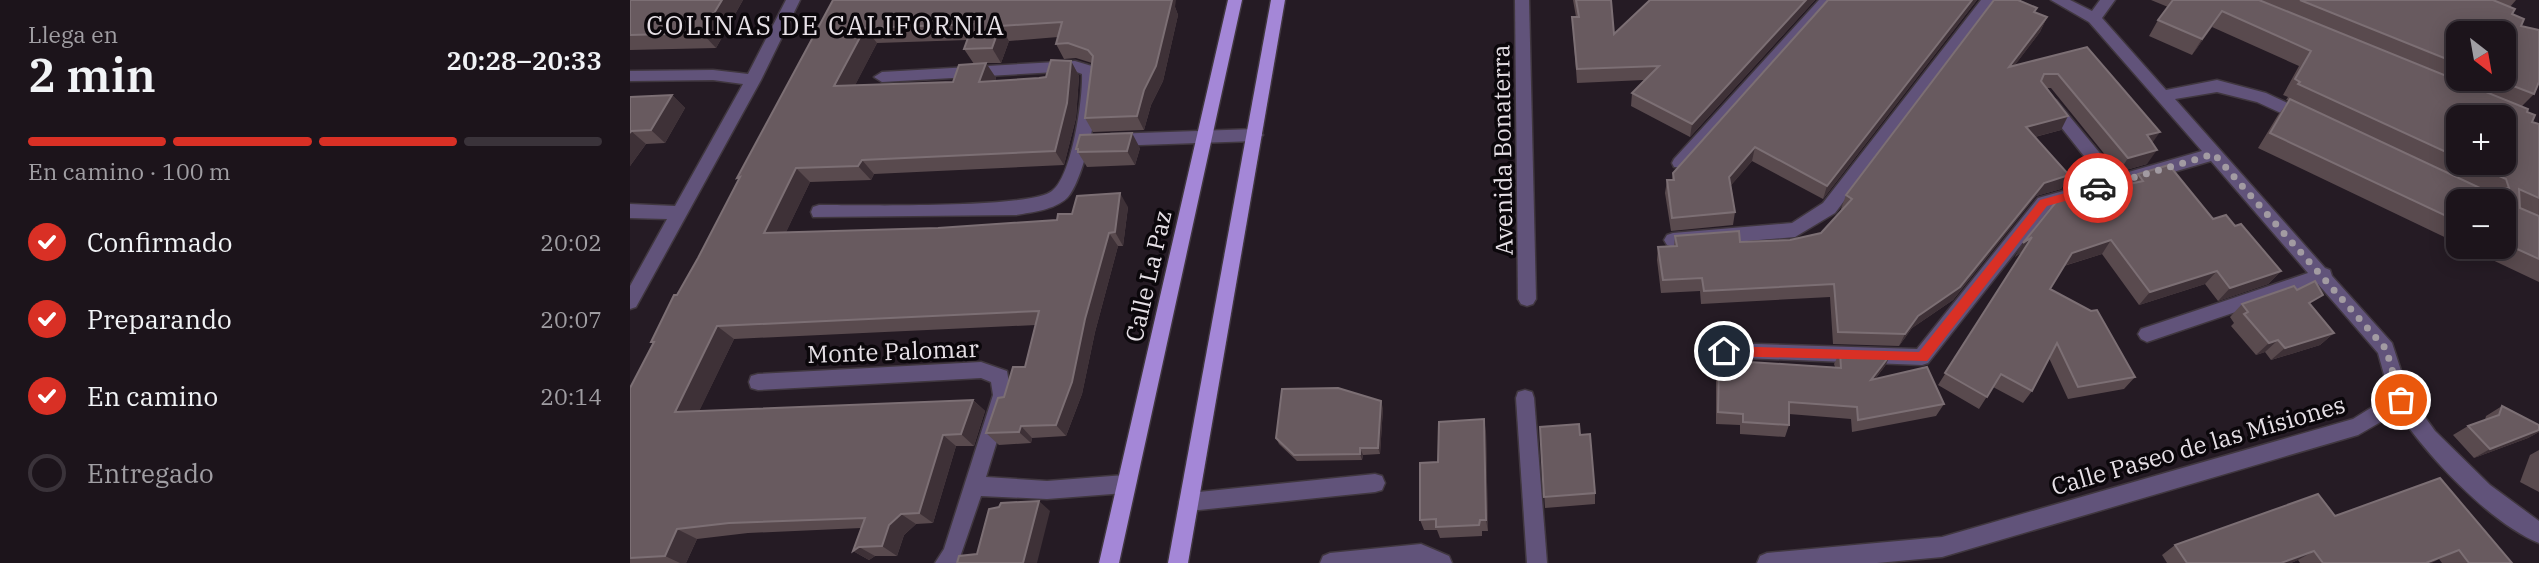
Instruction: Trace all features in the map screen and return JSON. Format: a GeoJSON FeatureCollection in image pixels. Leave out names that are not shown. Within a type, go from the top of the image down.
{"type":"FeatureCollection","features":[{"type":"Feature","properties":{"kind":"main road","name":"Calle La Paz"},"geometry":{"type":"LineString","coordinates":[[1109,563],[1235,0]]}},
{"type":"Feature","properties":{"kind":"main road"},"geometry":{"type":"LineString","coordinates":[[1178,563],[1278,0]]}},
{"type":"Feature","properties":{"kind":"street"},"geometry":{"type":"LineString","coordinates":[[630,302],[753,80],[793,0]]}},
{"type":"Feature","properties":{"kind":"street","name":"Avenida Bonaterra"},"geometry":{"type":"LineString","coordinates":[[1522,0],[1527,299]]}},
{"type":"Feature","properties":{"kind":"street"},"geometry":{"type":"LineString","coordinates":[[1680,163],[1827,0]]}},
{"type":"Feature","properties":{"kind":"street"},"geometry":{"type":"LineString","coordinates":[[1673,240],[1795,230],[1829,208],[1989,0]]}},
{"type":"Feature","properties":{"kind":"street"},"geometry":{"type":"LineString","coordinates":[[2059,0],[2094,18],[2324,275],[2386,349],[2401,400],[2434,444],[2514,518],[2539,533]]}},
{"type":"Feature","properties":{"kind":"street"},"geometry":{"type":"LineString","coordinates":[[2094,18],[2108,0]]}},
{"type":"Feature","properties":{"kind":"street"},"geometry":{"type":"LineString","coordinates":[[819,212],[1016,208],[1044,204],[1064,190],[1080,141],[1092,86],[1090,71],[1075,66],[882,77]]}},
{"type":"Feature","properties":{"kind":"street"},"geometry":{"type":"LineString","coordinates":[[630,76],[713,75],[753,80]]}},
{"type":"Feature","properties":{"kind":"street"},"geometry":{"type":"LineString","coordinates":[[2163,96],[2217,86],[2261,97],[2322,126]]}},
{"type":"Feature","properties":{"kind":"street"},"geometry":{"type":"LineString","coordinates":[[2043,94],[2115,183]]}},
{"type":"Feature","properties":{"kind":"street"},"geometry":{"type":"LineString","coordinates":[[1080,141],[1255,135]]}},
{"type":"Feature","properties":{"kind":"street"},"geometry":{"type":"LineString","coordinates":[[1724,351],[1922,357],[2044,203],[2214,154]]}},
{"type":"Feature","properties":{"kind":"street"},"geometry":{"type":"LineString","coordinates":[[630,211],[679,213]]}},
{"type":"Feature","properties":{"kind":"street"},"geometry":{"type":"LineString","coordinates":[[2147,334],[2324,275]]}},
{"type":"Feature","properties":{"kind":"street","name":"Monte Palomar"},"geometry":{"type":"LineString","coordinates":[[758,383],[981,370],[1000,377],[1002,395],[952,555],[945,563]]}},
{"type":"Feature","properties":{"kind":"street"},"geometry":{"type":"LineString","coordinates":[[1525,398],[1537,563]]}},
{"type":"Feature","properties":{"kind":"street","name":"Calle Paseo de las Misiones"},"geometry":{"type":"LineString","coordinates":[[1767,563],[1942,547],[2358,426],[2401,400]]}},
{"type":"Feature","properties":{"kind":"street"},"geometry":{"type":"LineString","coordinates":[[1189,502],[1375,483]]}},
{"type":"Feature","properties":{"kind":"street"},"geometry":{"type":"LineString","coordinates":[[974,486],[1047,490],[1125,484]]}},
{"type":"Feature","properties":{"kind":"street"},"geometry":{"type":"LineString","coordinates":[[1330,563],[1421,554],[1442,563]]}},
{"type":"Feature","properties":{"kind":"building"},"geometry":{"type":"Polygon","coordinates":[[[630,0],[722,0],[702,33],[630,35],[630,0]]]}},
{"type":"Feature","properties":{"kind":"building"},"geometry":{"type":"Polygon","coordinates":[[[833,0],[1172,0],[1156,66],[1144,90],[1137,116],[1085,118],[1093,56],[1088,50],[1068,43],[1056,44],[1062,22],[1000,26],[992,48],[964,49],[973,24],[865,28],[834,86],[953,82],[959,65],[986,63],[979,82],[1039,78],[1046,77],[1051,60],[1071,61],[1067,103],[1055,151],[862,160],[858,166],[796,168],[764,233],[938,228],[1057,220],[1058,214],[1072,214],[1077,196],[1120,193],[1115,232],[1109,233],[1085,319],[1072,382],[1056,425],[1021,426],[1019,432],[986,433],[998,398],[1004,397],[1013,367],[1025,367],[1039,311],[717,326],[675,412],[973,400],[961,434],[943,435],[919,513],[901,514],[889,525],[882,546],[859,547],[853,551],[865,518],[729,523],[677,529],[665,556],[630,558],[630,388],[674,295],[677,295],[698,258],[740,177],[737,178],[833,0]]]}},
{"type":"Feature","properties":{"kind":"building"},"geometry":{"type":"Polygon","coordinates":[[[1576,0],[1611,0],[1614,34],[1650,0],[1806,0],[1692,124],[1632,93],[1659,66],[1577,69],[1572,17],[1579,17],[1576,0]]]}},
{"type":"Feature","properties":{"kind":"building"},"geometry":{"type":"Polygon","coordinates":[[[1828,0],[1972,0],[1827,186],[1755,147],[1729,177],[1735,212],[1672,218],[1667,180],[1674,180],[1673,173],[1828,0]]]}},
{"type":"Feature","properties":{"kind":"building"},"geometry":{"type":"Polygon","coordinates":[[[1994,0],[2018,0],[2037,8],[2034,12],[2047,17],[2009,67],[2087,47],[2160,132],[2147,135],[2157,150],[2128,158],[2058,74],[2044,74],[2041,81],[2068,116],[2026,127],[2069,175],[2044,183],[1960,287],[1918,316],[1905,334],[1838,332],[1834,284],[1704,291],[1702,278],[1663,280],[1658,247],[1677,246],[1675,236],[1739,231],[1740,242],[1790,240],[1821,233],[1852,199],[1846,195],[1994,0]]]}},
{"type":"Feature","properties":{"kind":"building"},"geometry":{"type":"Polygon","coordinates":[[[2173,0],[2259,0],[2446,76],[2446,91],[2484,91],[2528,109],[2527,112],[2535,115],[2532,122],[2539,124],[2539,198],[2519,189],[2520,208],[2539,216],[2539,259],[2516,248],[2516,189],[2482,189],[2509,188],[2506,179],[2497,175],[2516,175],[2516,105],[2446,105],[2446,152],[2298,84],[2300,82],[2295,79],[2311,51],[2222,11],[2202,39],[2158,20],[2173,0]]]}},
{"type":"Feature","properties":{"kind":"building"},"geometry":{"type":"Polygon","coordinates":[[[2300,0],[2493,0],[2515,9],[2512,14],[2524,19],[2521,26],[2539,30],[2539,82],[2534,94],[2516,87],[2516,21],[2446,21],[2446,59],[2300,0]]]}},
{"type":"Feature","properties":{"kind":"building"},"geometry":{"type":"Polygon","coordinates":[[[672,95],[651,130],[630,133],[630,97],[672,95]]]}},
{"type":"Feature","properties":{"kind":"building"},"geometry":{"type":"Polygon","coordinates":[[[2290,99],[2446,172],[2446,175],[2452,175],[2482,189],[2446,189],[2446,216],[2270,133],[2290,99]]]}},
{"type":"Feature","properties":{"kind":"building"},"geometry":{"type":"Polygon","coordinates":[[[1132,133],[1127,151],[1078,152],[1076,149],[1080,135],[1132,133]]]}},
{"type":"Feature","properties":{"kind":"building"},"geometry":{"type":"Polygon","coordinates":[[[2169,165],[2213,219],[2226,215],[2235,226],[2241,224],[2281,271],[2230,288],[2217,271],[2150,292],[2111,240],[2072,253],[2050,289],[2091,311],[2097,310],[2135,377],[2078,387],[2057,343],[2032,391],[2001,374],[1987,397],[1945,373],[2032,237],[2023,243],[2060,197],[2084,190],[2087,193],[2143,181],[2138,174],[2169,165]]]}},
{"type":"Feature","properties":{"kind":"building"},"geometry":{"type":"Polygon","coordinates":[[[2315,281],[2323,295],[2309,303],[2334,333],[2285,348],[2278,340],[2269,343],[2244,314],[2248,312],[2242,304],[2294,286],[2297,290],[2315,281]]]}},
{"type":"Feature","properties":{"kind":"building"},"geometry":{"type":"Polygon","coordinates":[[[1840,352],[1891,354],[1871,380],[1927,367],[1944,404],[1858,420],[1857,407],[1789,402],[1789,425],[1743,422],[1743,414],[1718,412],[1719,360],[1841,368],[1840,352]]]}},
{"type":"Feature","properties":{"kind":"building"},"geometry":{"type":"Polygon","coordinates":[[[1338,388],[1381,401],[1378,448],[1360,448],[1360,454],[1294,455],[1276,438],[1282,389],[1338,388]]]}},
{"type":"Feature","properties":{"kind":"building"},"geometry":{"type":"Polygon","coordinates":[[[2502,406],[2539,425],[2539,430],[2490,449],[2468,426],[2499,415],[2502,406]]]}},
{"type":"Feature","properties":{"kind":"building"},"geometry":{"type":"Polygon","coordinates":[[[1484,419],[1486,520],[1480,520],[1479,525],[1436,527],[1436,519],[1420,520],[1420,463],[1438,462],[1439,422],[1484,419]]]}},
{"type":"Feature","properties":{"kind":"building"},"geometry":{"type":"Polygon","coordinates":[[[1579,424],[1580,435],[1590,434],[1595,493],[1544,497],[1540,427],[1579,424]]]}},
{"type":"Feature","properties":{"kind":"building"},"geometry":{"type":"Polygon","coordinates":[[[2440,478],[2512,563],[2469,563],[2459,550],[2426,563],[2323,563],[2314,551],[2281,563],[2187,563],[2175,545],[2318,494],[2335,516],[2440,478]]]}},
{"type":"Feature","properties":{"kind":"building"},"geometry":{"type":"Polygon","coordinates":[[[1039,501],[1023,563],[957,563],[959,556],[977,554],[989,509],[999,507],[1001,503],[1039,501]]]}},
{"type":"Feature","properties":{"kind":"way so far"},"geometry":{"type":"LineString","coordinates":[[2098,188],[2214,154],[2324,275],[2386,349],[2401,400]]}},
{"type":"Feature","properties":{"kind":"district","name":"COLINAS DE CALIFORNIA"},"geometry":{"type":"Point","coordinates":[826,25]}},
{"type":"Feature","properties":{"kind":"route"},"geometry":{"type":"LineString","coordinates":[[1724,351],[1922,357],[2044,203],[2098,188]]}}]}
